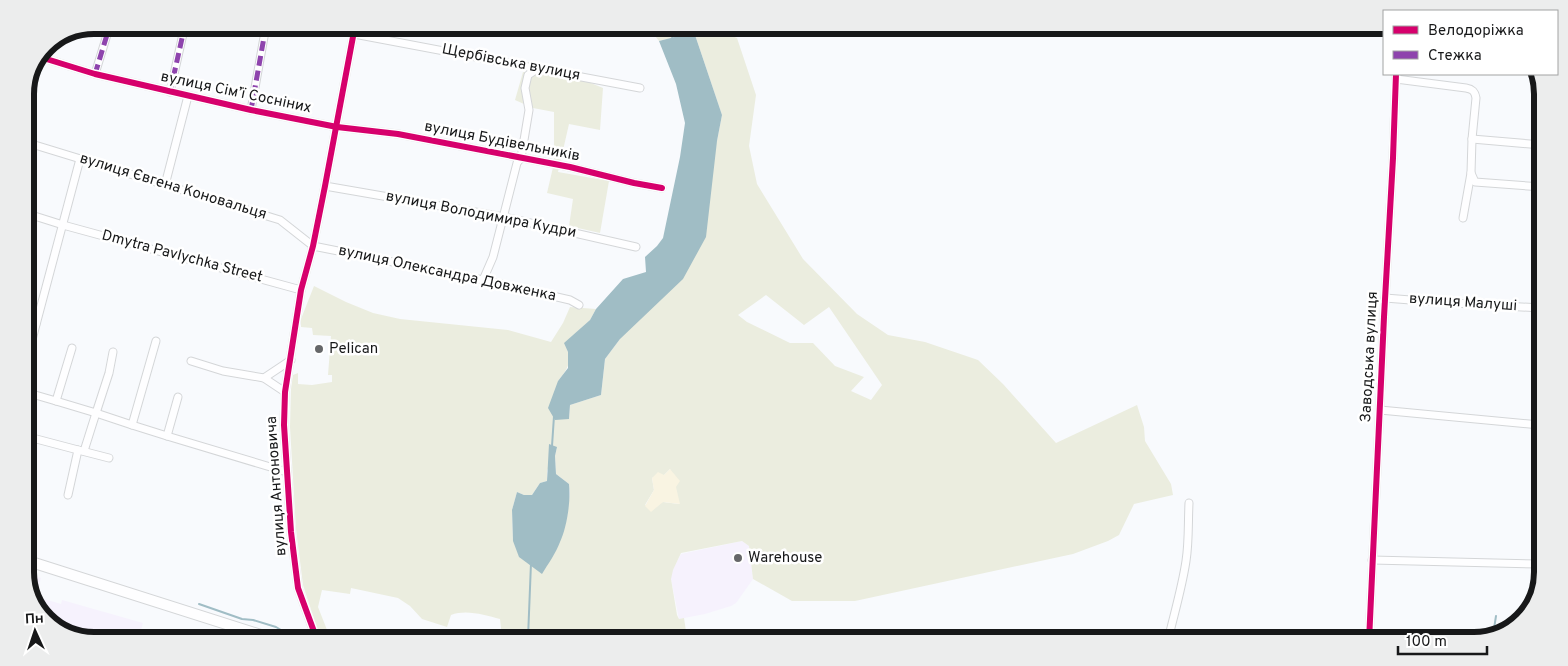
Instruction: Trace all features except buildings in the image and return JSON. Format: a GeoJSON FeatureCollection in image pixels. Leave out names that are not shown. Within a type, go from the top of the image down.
{"type":"FeatureCollection","features":[{"type":"Feature","properties":{"kind":"street"},"geometry":{"type":"LineString","coordinates":[[95,74],[107,34]]}},
{"type":"Feature","properties":{"kind":"street"},"geometry":{"type":"LineString","coordinates":[[170,92],[183,34]]}},
{"type":"Feature","properties":{"kind":"street"},"geometry":{"type":"LineString","coordinates":[[251,110],[265,34]]}},
{"type":"Feature","properties":{"kind":"street"},"geometry":{"type":"LineString","coordinates":[[337,127],[354,34]]}},
{"type":"Feature","properties":{"kind":"street","name":"Щербівська вулиця"},"geometry":{"type":"LineString","coordinates":[[354,34],[640,88]]}},
{"type":"Feature","properties":{"kind":"street","name":"вулиця Сім’ї Сосніних"},"geometry":{"type":"LineString","coordinates":[[45,59],[95,74],[170,92],[337,127]]}},
{"type":"Feature","properties":{"kind":"street"},"geometry":{"type":"LineString","coordinates":[[484,280],[493,257],[517,163],[521,158],[530,110],[525,88],[528,75],[540,68]]}},
{"type":"Feature","properties":{"kind":"street"},"geometry":{"type":"LineString","coordinates":[[1396,76],[1472,89],[1476,98],[1471,173],[1463,218]]}},
{"type":"Feature","properties":{"kind":"street","name":"Заводська вулиця"},"geometry":{"type":"LineString","coordinates":[[1369,632],[1396,76]]}},
{"type":"Feature","properties":{"kind":"street"},"geometry":{"type":"LineString","coordinates":[[165,185],[188,96]]}},
{"type":"Feature","properties":{"kind":"street","name":"вулиця Будівельників"},"geometry":{"type":"LineString","coordinates":[[337,127],[398,134],[570,167],[662,188]]}},
{"type":"Feature","properties":{"kind":"street","name":"вулиця Антоновича"},"geometry":{"type":"LineString","coordinates":[[314,632],[298,588],[290,523],[284,425],[285,392],[302,290],[326,186],[337,127]]}},
{"type":"Feature","properties":{"kind":"street"},"geometry":{"type":"LineString","coordinates":[[1472,139],[1534,144]]}},
{"type":"Feature","properties":{"kind":"street","name":"вулиця Євгена Коновальця"},"geometry":{"type":"LineString","coordinates":[[34,145],[280,220],[313,246]]}},
{"type":"Feature","properties":{"kind":"street"},"geometry":{"type":"LineString","coordinates":[[34,332],[80,159]]}},
{"type":"Feature","properties":{"kind":"street"},"geometry":{"type":"LineString","coordinates":[[1471,173],[1475,182],[1534,186]]}},
{"type":"Feature","properties":{"kind":"street","name":"вулиця Володимира Кудри"},"geometry":{"type":"LineString","coordinates":[[326,186],[504,217],[636,247]]}},
{"type":"Feature","properties":{"kind":"street","name":"Dmytra Pavlychka Street"},"geometry":{"type":"LineString","coordinates":[[34,216],[302,290]]}},
{"type":"Feature","properties":{"kind":"street","name":"вулиця Олександра Довженка"},"geometry":{"type":"LineString","coordinates":[[313,246],[484,280],[570,300],[580,305]]}},
{"type":"Feature","properties":{"kind":"street","name":"вулиця Малуші"},"geometry":{"type":"LineString","coordinates":[[1385,298],[1534,308]]}},
{"type":"Feature","properties":{"kind":"street"},"geometry":{"type":"LineString","coordinates":[[132,425],[156,341]]}},
{"type":"Feature","properties":{"kind":"street"},"geometry":{"type":"LineString","coordinates":[[56,401],[72,348]]}},
{"type":"Feature","properties":{"kind":"street"},"geometry":{"type":"LineString","coordinates":[[68,495],[81,451],[96,413],[113,352]]}},
{"type":"Feature","properties":{"kind":"street"},"geometry":{"type":"LineString","coordinates":[[264,378],[291,360]]}},
{"type":"Feature","properties":{"kind":"street"},"geometry":{"type":"LineString","coordinates":[[191,361],[223,371],[264,378],[285,392]]}},
{"type":"Feature","properties":{"kind":"street"},"geometry":{"type":"LineString","coordinates":[[34,395],[287,472]]}},
{"type":"Feature","properties":{"kind":"street"},"geometry":{"type":"LineString","coordinates":[[167,436],[178,397]]}},
{"type":"Feature","properties":{"kind":"street"},"geometry":{"type":"LineString","coordinates":[[1380,410],[1534,423]]}},
{"type":"Feature","properties":{"kind":"street"},"geometry":{"type":"LineString","coordinates":[[34,438],[109,458]]}},
{"type":"Feature","properties":{"kind":"street"},"geometry":{"type":"LineString","coordinates":[[1170,632],[1186,560],[1189,503]]}},
{"type":"Feature","properties":{"kind":"street"},"geometry":{"type":"LineString","coordinates":[[1372,560],[1534,564]]}},
{"type":"Feature","properties":{"kind":"street"},"geometry":{"type":"LineString","coordinates":[[34,563],[251,632]]}},
{"type":"Feature","properties":{"kind":"shaded area"},"geometry":{"type":"Polygon","coordinates":[[[654,34],[686,34],[659,41],[654,34]]]}},
{"type":"Feature","properties":{"kind":"shaded area"},"geometry":{"type":"Polygon","coordinates":[[[695,34],[727,34],[737,38],[756,95],[749,146],[757,184],[803,259],[857,314],[888,335],[925,342],[978,360],[1003,384],[1056,443],[1137,405],[1144,427],[1145,441],[1171,484],[1173,495],[1134,504],[1119,535],[1073,554],[855,601],[792,601],[753,579],[749,546],[742,541],[681,553],[671,579],[677,615],[679,619],[684,618],[686,632],[660,629],[660,632],[501,632],[500,619],[476,613],[457,613],[451,615],[447,627],[422,619],[410,606],[398,598],[351,588],[350,594],[322,590],[318,607],[328,632],[318,632],[303,585],[296,529],[290,427],[293,375],[298,373],[298,384],[312,385],[332,382],[332,375],[328,375],[331,336],[313,335],[312,328],[301,327],[301,319],[314,286],[373,313],[400,319],[508,330],[551,342],[570,307],[596,309],[590,320],[565,343],[569,354],[569,363],[558,381],[569,419],[570,405],[601,395],[605,359],[620,339],[717,141],[722,115],[695,34]],[[766,295],[738,315],[747,322],[790,343],[813,343],[835,366],[864,377],[851,391],[871,400],[882,385],[829,307],[804,325],[766,295]],[[557,447],[547,471],[547,481],[540,483],[532,495],[524,495],[517,492],[512,510],[513,541],[567,516],[570,493],[569,484],[556,474],[555,456],[557,447]],[[670,469],[664,475],[657,475],[652,478],[654,490],[645,505],[663,502],[679,504],[670,469]]]}},
{"type":"Feature","properties":{"kind":"shaded area"},"geometry":{"type":"Polygon","coordinates":[[[523,72],[586,81],[603,88],[600,130],[569,124],[558,172],[609,181],[600,233],[569,226],[573,199],[547,193],[554,163],[554,112],[533,108],[515,100],[523,72]]]}},
{"type":"Feature","properties":{"kind":"shaded area"},"geometry":{"type":"Polygon","coordinates":[[[742,541],[749,546],[753,579],[736,603],[705,614],[679,619],[671,573],[681,554],[742,541]]]}},
{"type":"Feature","properties":{"kind":"shaded area"},"geometry":{"type":"Polygon","coordinates":[[[34,576],[41,578],[37,591],[41,598],[61,604],[62,600],[143,623],[140,632],[94,632],[71,628],[60,622],[60,606],[44,606],[37,592],[34,576]]]}},
{"type":"Feature","properties":{"kind":"sand"},"geometry":{"type":"Polygon","coordinates":[[[670,469],[680,481],[676,487],[680,504],[663,502],[651,512],[645,506],[654,490],[652,478],[658,472],[664,475],[670,469]]]}},
{"type":"Feature","properties":{"kind":"water"},"geometry":{"type":"Polygon","coordinates":[[[686,34],[695,34],[722,115],[717,141],[706,237],[683,279],[620,339],[605,359],[601,395],[570,405],[569,419],[555,420],[548,408],[558,381],[568,368],[568,352],[564,343],[590,320],[596,309],[623,279],[646,272],[645,257],[663,238],[685,123],[676,84],[659,41],[686,34]]]}},
{"type":"Feature","properties":{"kind":"water"},"geometry":{"type":"Polygon","coordinates":[[[549,444],[557,447],[555,456],[556,474],[569,484],[569,505],[562,536],[542,574],[519,557],[513,541],[512,510],[517,492],[524,495],[532,495],[540,483],[547,481],[549,444]]]}},
{"type":"Feature","properties":{"kind":"waterway"},"geometry":{"type":"LineString","coordinates":[[671,34],[673,39]]}},
{"type":"Feature","properties":{"kind":"waterway"},"geometry":{"type":"LineString","coordinates":[[552,446],[554,416]]}},
{"type":"Feature","properties":{"kind":"waterway"},"geometry":{"type":"LineString","coordinates":[[528,632],[531,563]]}},
{"type":"Feature","properties":{"kind":"waterway"},"geometry":{"type":"LineString","coordinates":[[199,604],[242,619],[253,620],[290,632]]}},
{"type":"Feature","properties":{"kind":"waterway"},"geometry":{"type":"LineString","coordinates":[[1494,629],[1496,616]]}},
{"type":"Feature","properties":{"kind":"marked path"},"geometry":{"type":"LineString","coordinates":[[95,74],[107,34]]}},
{"type":"Feature","properties":{"kind":"marked path"},"geometry":{"type":"LineString","coordinates":[[170,92],[183,34]]}},
{"type":"Feature","properties":{"kind":"marked path"},"geometry":{"type":"LineString","coordinates":[[251,110],[265,34]]}},
{"type":"Feature","properties":{"kind":"cycle path"},"geometry":{"type":"LineString","coordinates":[[314,632],[298,588],[291,532],[284,425],[285,392],[301,290],[313,246],[354,34]]}},
{"type":"Feature","properties":{"kind":"cycle path"},"geometry":{"type":"LineString","coordinates":[[45,59],[95,74],[251,110],[337,127],[398,134],[570,167],[662,188]]}},
{"type":"Feature","properties":{"kind":"cycle path"},"geometry":{"type":"LineString","coordinates":[[1369,632],[1396,75]]}},
{"type":"Feature","properties":{"kind":"place","name":"Pelican"},"geometry":{"type":"Point","coordinates":[319,349]}},
{"type":"Feature","properties":{"kind":"place","name":"Warehouse"},"geometry":{"type":"Point","coordinates":[738,558]}}]}
